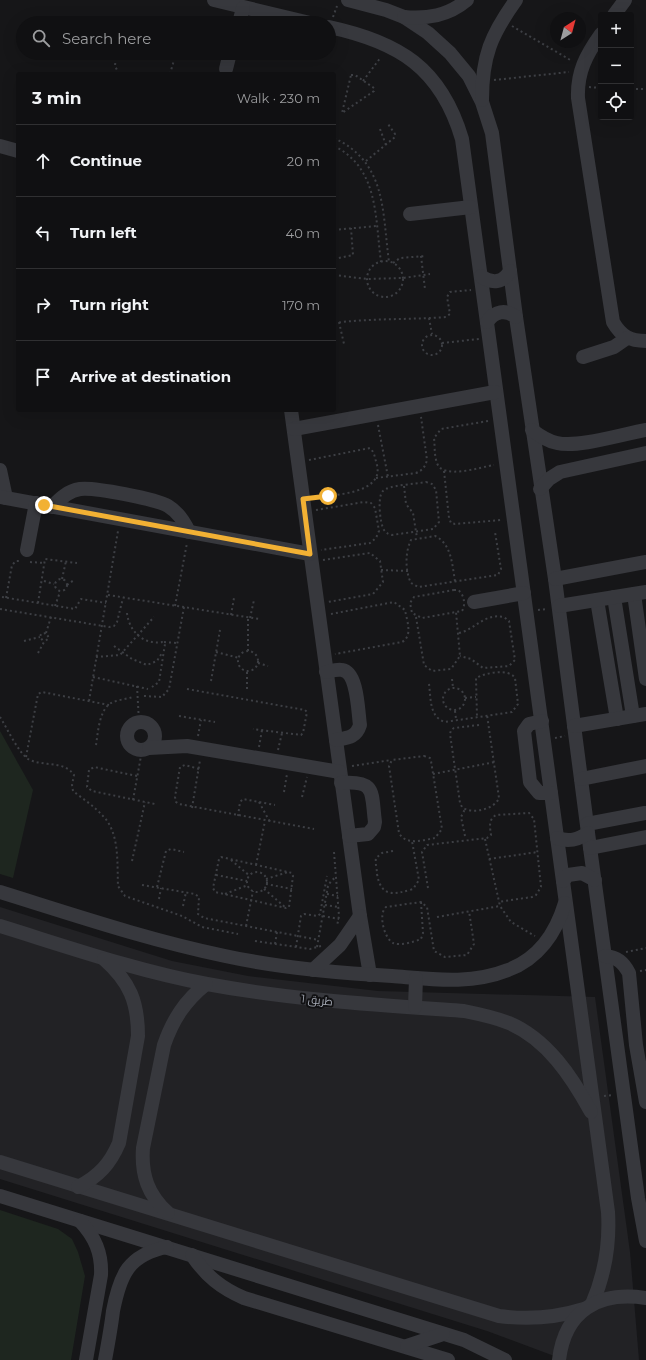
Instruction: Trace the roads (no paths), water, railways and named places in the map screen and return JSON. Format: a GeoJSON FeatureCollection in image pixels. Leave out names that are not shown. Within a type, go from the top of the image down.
{"type":"FeatureCollection","features":[{"type":"Feature","properties":{"kind":"street"},"geometry":{"type":"LineString","coordinates":[[214,0],[279,16]]}},
{"type":"Feature","properties":{"kind":"street"},"geometry":{"type":"LineString","coordinates":[[348,0],[386,10],[404,17],[428,33],[450,53],[468,76],[482,102],[492,133],[498,163],[510,271],[540,489],[559,607],[594,880],[609,956],[624,1093],[646,1241]]}},
{"type":"Feature","properties":{"kind":"street"},"geometry":{"type":"LineString","coordinates":[[404,17],[433,17],[447,13],[467,0]]}},
{"type":"Feature","properties":{"kind":"street"},"geometry":{"type":"LineString","coordinates":[[482,102],[482,81],[490,42],[502,20],[516,0]]}},
{"type":"Feature","properties":{"kind":"street"},"geometry":{"type":"LineString","coordinates":[[616,12],[624,0]]}},
{"type":"Feature","properties":{"kind":"street"},"geometry":{"type":"LineString","coordinates":[[240,16],[243,8]]}},
{"type":"Feature","properties":{"kind":"street"},"geometry":{"type":"LineString","coordinates":[[336,28],[349,31],[389,46],[407,56],[422,69],[436,84],[448,102],[456,120],[462,140],[482,282],[495,392],[542,721],[609,1231],[604,1269],[588,1307],[569,1328],[563,1339],[559,1360]]}},
{"type":"Feature","properties":{"kind":"street"},"geometry":{"type":"LineString","coordinates":[[598,38],[588,53],[581,69],[578,98],[611,312],[616,327],[627,338],[637,341],[646,340]]}},
{"type":"Feature","properties":{"kind":"street"},"geometry":{"type":"LineString","coordinates":[[226,69],[228,60]]}},
{"type":"Feature","properties":{"kind":"street"},"geometry":{"type":"LineString","coordinates":[[0,146],[16,150]]}},
{"type":"Feature","properties":{"kind":"street"},"geometry":{"type":"LineString","coordinates":[[410,214],[471,207]]}},
{"type":"Feature","properties":{"kind":"street"},"geometry":{"type":"LineString","coordinates":[[482,282],[486,279],[497,282],[507,276],[510,271]]}},
{"type":"Feature","properties":{"kind":"street"},"geometry":{"type":"LineString","coordinates":[[487,322],[495,314],[500,312],[511,314],[516,317]]}},
{"type":"Feature","properties":{"kind":"street"},"geometry":{"type":"LineString","coordinates":[[583,357],[614,347],[627,338]]}},
{"type":"Feature","properties":{"kind":"street"},"geometry":{"type":"LineString","coordinates":[[294,429],[495,392]]}},
{"type":"Feature","properties":{"kind":"street"},"geometry":{"type":"LineString","coordinates":[[291,412],[340,774],[370,975]]}},
{"type":"Feature","properties":{"kind":"street"},"geometry":{"type":"LineString","coordinates":[[532,430],[543,438],[556,443],[570,445],[646,430]]}},
{"type":"Feature","properties":{"kind":"street"},"geometry":{"type":"LineString","coordinates":[[540,489],[549,479],[560,472],[646,453]]}},
{"type":"Feature","properties":{"kind":"street"},"geometry":{"type":"LineString","coordinates":[[0,470],[3,497],[310,556]]}},
{"type":"Feature","properties":{"kind":"street"},"geometry":{"type":"LineString","coordinates":[[52,507],[60,498],[70,492],[81,489],[93,489],[157,501],[177,512],[189,532]]}},
{"type":"Feature","properties":{"kind":"street"},"geometry":{"type":"LineString","coordinates":[[27,550],[36,503]]}},
{"type":"Feature","properties":{"kind":"street"},"geometry":{"type":"LineString","coordinates":[[555,579],[646,562]]}},
{"type":"Feature","properties":{"kind":"street"},"geometry":{"type":"LineString","coordinates":[[474,602],[524,593]]}},
{"type":"Feature","properties":{"kind":"street"},"geometry":{"type":"LineString","coordinates":[[559,607],[640,593],[646,678]]}},
{"type":"Feature","properties":{"kind":"street"},"geometry":{"type":"LineString","coordinates":[[575,730],[639,715],[614,597]]}},
{"type":"Feature","properties":{"kind":"street"},"geometry":{"type":"LineString","coordinates":[[597,600],[617,719]]}},
{"type":"Feature","properties":{"kind":"street"},"geometry":{"type":"LineString","coordinates":[[326,672],[343,670],[348,672],[354,681],[360,725],[352,737],[336,740]]}},
{"type":"Feature","properties":{"kind":"street"},"geometry":{"type":"LineString","coordinates":[[542,721],[529,724],[524,731],[529,775],[530,782],[535,790],[543,794],[551,793]]}},
{"type":"Feature","properties":{"kind":"street"},"geometry":{"type":"LineString","coordinates":[[195,747],[145,750],[131,747],[126,738],[130,727],[145,724],[169,738],[195,747],[310,767],[340,774],[359,782],[367,787],[370,792],[374,815],[374,827],[368,834],[349,836]]}},
{"type":"Feature","properties":{"kind":"street"},"geometry":{"type":"LineString","coordinates":[[145,724],[155,738],[145,750]]}},
{"type":"Feature","properties":{"kind":"street"},"geometry":{"type":"LineString","coordinates":[[581,779],[646,766]]}},
{"type":"Feature","properties":{"kind":"street"},"geometry":{"type":"LineString","coordinates":[[557,838],[570,840],[583,836],[587,828],[645,813]]}},
{"type":"Feature","properties":{"kind":"street"},"geometry":{"type":"LineString","coordinates":[[590,848],[646,837]]}},
{"type":"Feature","properties":{"kind":"street"},"geometry":{"type":"LineString","coordinates":[[563,881],[568,876],[582,873],[594,880]]}},
{"type":"Feature","properties":{"kind":"street"},"geometry":{"type":"LineString","coordinates":[[0,892],[112,927],[181,945],[269,964],[313,970],[370,975],[457,980],[493,976],[525,961],[547,941],[559,922],[566,900]]}},
{"type":"Feature","properties":{"kind":"street"},"geometry":{"type":"LineString","coordinates":[[313,970],[340,945],[360,916]]}},
{"type":"Feature","properties":{"kind":"street","name":"طريق 1"},"geometry":{"type":"LineString","coordinates":[[0,926],[102,958],[206,984],[300,998],[464,1011],[491,1016],[510,1024],[531,1036],[550,1053],[568,1073],[595,1119]]}},
{"type":"Feature","properties":{"kind":"street"},"geometry":{"type":"LineString","coordinates":[[609,956],[624,964],[629,973],[641,1049],[646,1094]]}},
{"type":"Feature","properties":{"kind":"street"},"geometry":{"type":"LineString","coordinates":[[78,1187],[92,1180],[104,1170],[113,1157],[119,1142],[138,1036],[138,1018],[132,995],[127,984],[116,970],[102,958]]}},
{"type":"Feature","properties":{"kind":"street"},"geometry":{"type":"LineString","coordinates":[[415,1008],[416,978]]}},
{"type":"Feature","properties":{"kind":"street"},"geometry":{"type":"LineString","coordinates":[[170,1215],[159,1205],[150,1192],[144,1178],[142,1163],[143,1148],[164,1045],[169,1031],[175,1017],[184,1004],[206,984]]}},
{"type":"Feature","properties":{"kind":"street"},"geometry":{"type":"LineString","coordinates":[[0,1162],[499,1316],[516,1318],[545,1318],[567,1314],[588,1307],[604,1299],[626,1295],[646,1298]]}},
{"type":"Feature","properties":{"kind":"street"},"geometry":{"type":"LineString","coordinates":[[0,1196],[464,1340],[505,1360]]}},
{"type":"Feature","properties":{"kind":"street"},"geometry":{"type":"LineString","coordinates":[[80,1221],[95,1240],[102,1263],[86,1360]]}},
{"type":"Feature","properties":{"kind":"street"},"geometry":{"type":"LineString","coordinates":[[105,1360],[121,1279],[128,1266],[139,1256],[152,1250],[167,1247]]}},
{"type":"Feature","properties":{"kind":"street"},"geometry":{"type":"LineString","coordinates":[[192,1255],[202,1269],[214,1281],[228,1291],[244,1298],[407,1346],[448,1360]]}},
{"type":"Feature","properties":{"kind":"street"},"geometry":{"type":"LineString","coordinates":[[407,1346],[443,1334]]}}]}
